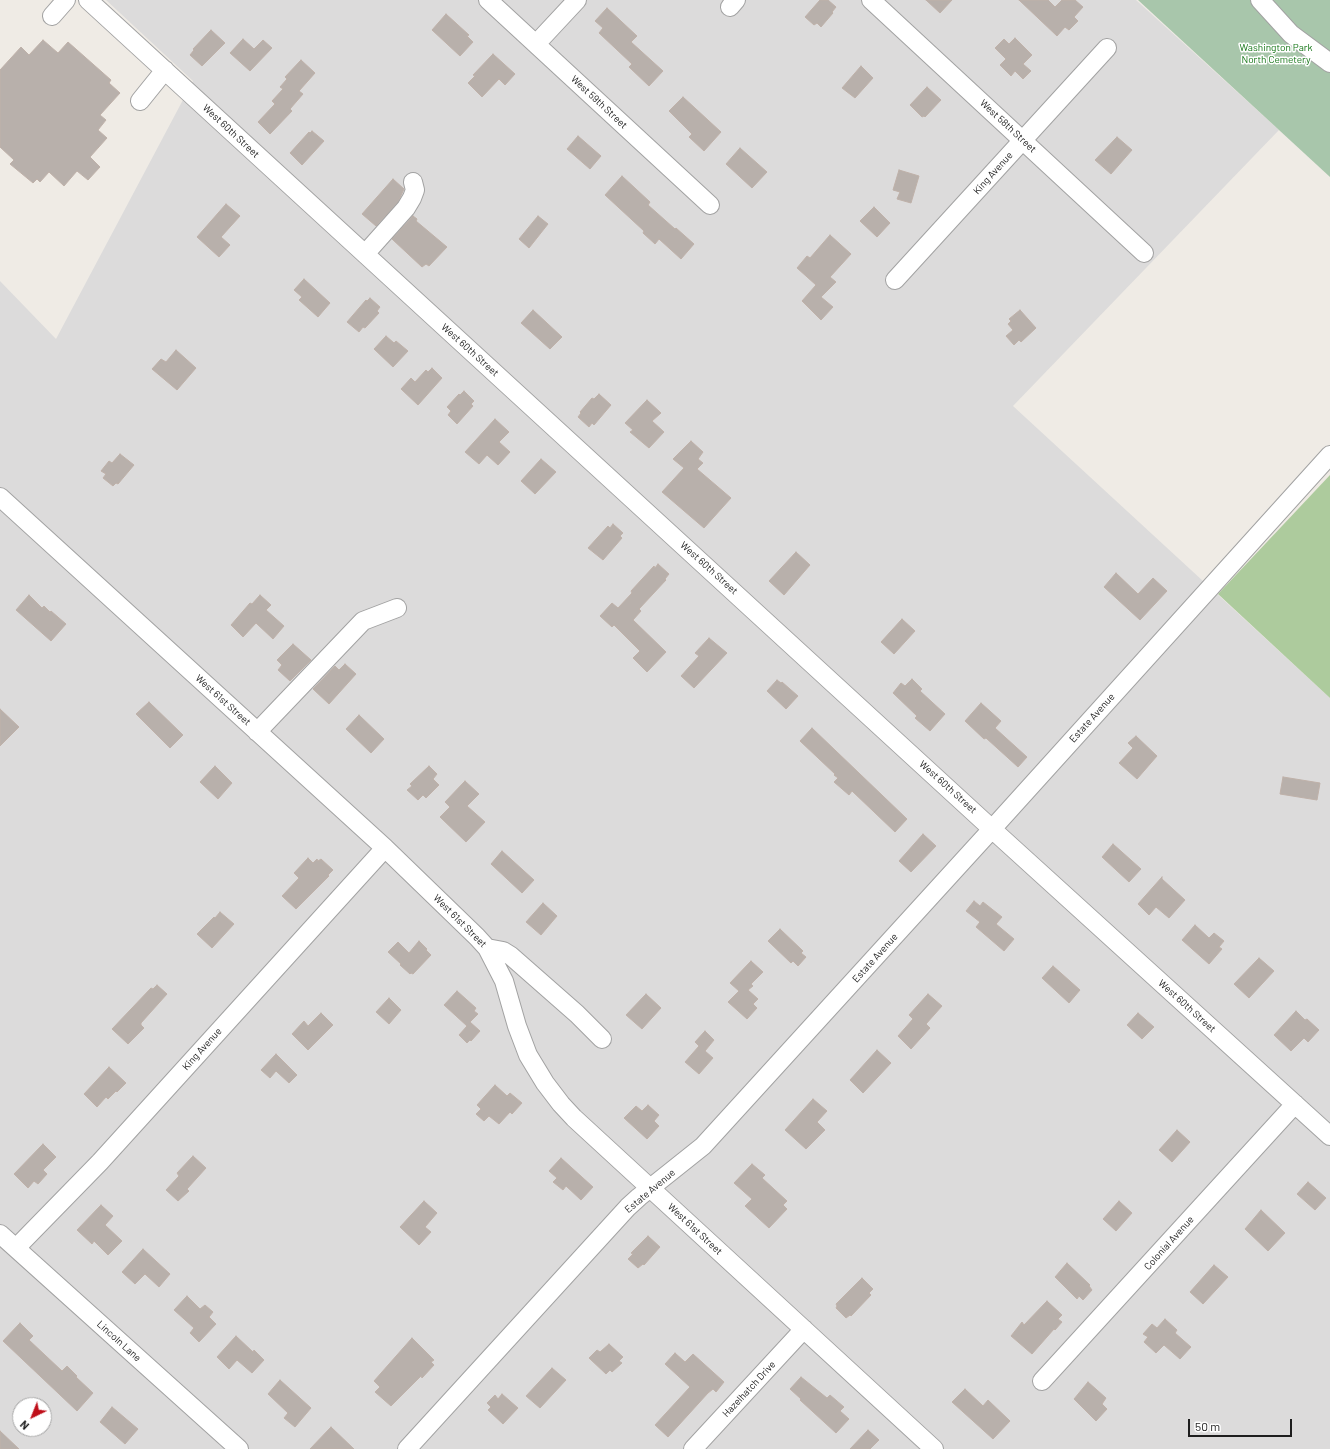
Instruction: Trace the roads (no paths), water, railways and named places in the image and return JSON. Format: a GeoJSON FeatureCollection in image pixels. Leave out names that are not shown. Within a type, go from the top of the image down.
{"type":"FeatureCollection","features":[{"type":"Feature","properties":{"kind":"street"},"geometry":{"type":"LineString","coordinates":[[52,16],[66,0]]}},
{"type":"Feature","properties":{"kind":"street","name":"West 60th Street"},"geometry":{"type":"LineString","coordinates":[[88,0],[992,829],[1330,1136]]}},
{"type":"Feature","properties":{"kind":"street","name":"West 59th Street"},"geometry":{"type":"LineString","coordinates":[[488,0],[710,205]]}},
{"type":"Feature","properties":{"kind":"street"},"geometry":{"type":"LineString","coordinates":[[536,44],[577,0]]}},
{"type":"Feature","properties":{"kind":"street","name":"West 58th Street"},"geometry":{"type":"LineString","coordinates":[[871,0],[1144,252]]}},
{"type":"Feature","properties":{"kind":"street"},"geometry":{"type":"LineString","coordinates":[[1260,0],[1292,34],[1330,63]]}},
{"type":"Feature","properties":{"kind":"street","name":"King Avenue"},"geometry":{"type":"LineString","coordinates":[[895,280],[1107,48]]}},
{"type":"Feature","properties":{"kind":"street"},"geometry":{"type":"LineString","coordinates":[[140,101],[165,70]]}},
{"type":"Feature","properties":{"kind":"street"},"geometry":{"type":"LineString","coordinates":[[365,254],[406,208],[415,190],[413,182]]}},
{"type":"Feature","properties":{"kind":"street","name":"Estate Avenue"},"geometry":{"type":"LineString","coordinates":[[407,1449],[628,1207],[703,1146],[1330,455]]}},
{"type":"Feature","properties":{"kind":"street","name":"West 61st Street"},"geometry":{"type":"LineString","coordinates":[[2,506],[257,732],[385,848],[450,910],[487,948],[507,990],[512,1012],[528,1055],[555,1097],[574,1118],[934,1449]]}},
{"type":"Feature","properties":{"kind":"street"},"geometry":{"type":"LineString","coordinates":[[257,732],[363,622],[397,608]]}},
{"type":"Feature","properties":{"kind":"street","name":"King Avenue"},"geometry":{"type":"LineString","coordinates":[[16,1248],[100,1162],[385,848]]}},
{"type":"Feature","properties":{"kind":"street"},"geometry":{"type":"LineString","coordinates":[[487,948],[504,951],[511,956],[602,1038]]}},
{"type":"Feature","properties":{"kind":"street","name":"Colonial Avenue"},"geometry":{"type":"LineString","coordinates":[[1042,1381],[1295,1104]]}},
{"type":"Feature","properties":{"kind":"street","name":"Lincoln Lane"},"geometry":{"type":"LineString","coordinates":[[0,1234],[238,1449]]}},
{"type":"Feature","properties":{"kind":"street","name":"Hazelhatch Drive"},"geometry":{"type":"LineString","coordinates":[[694,1449],[804,1329]]}},
{"type":"Feature","properties":{"kind":"park label","name":"Washington Park North Cemetery"},"geometry":{"type":"Point","coordinates":[1276,54]}}]}
